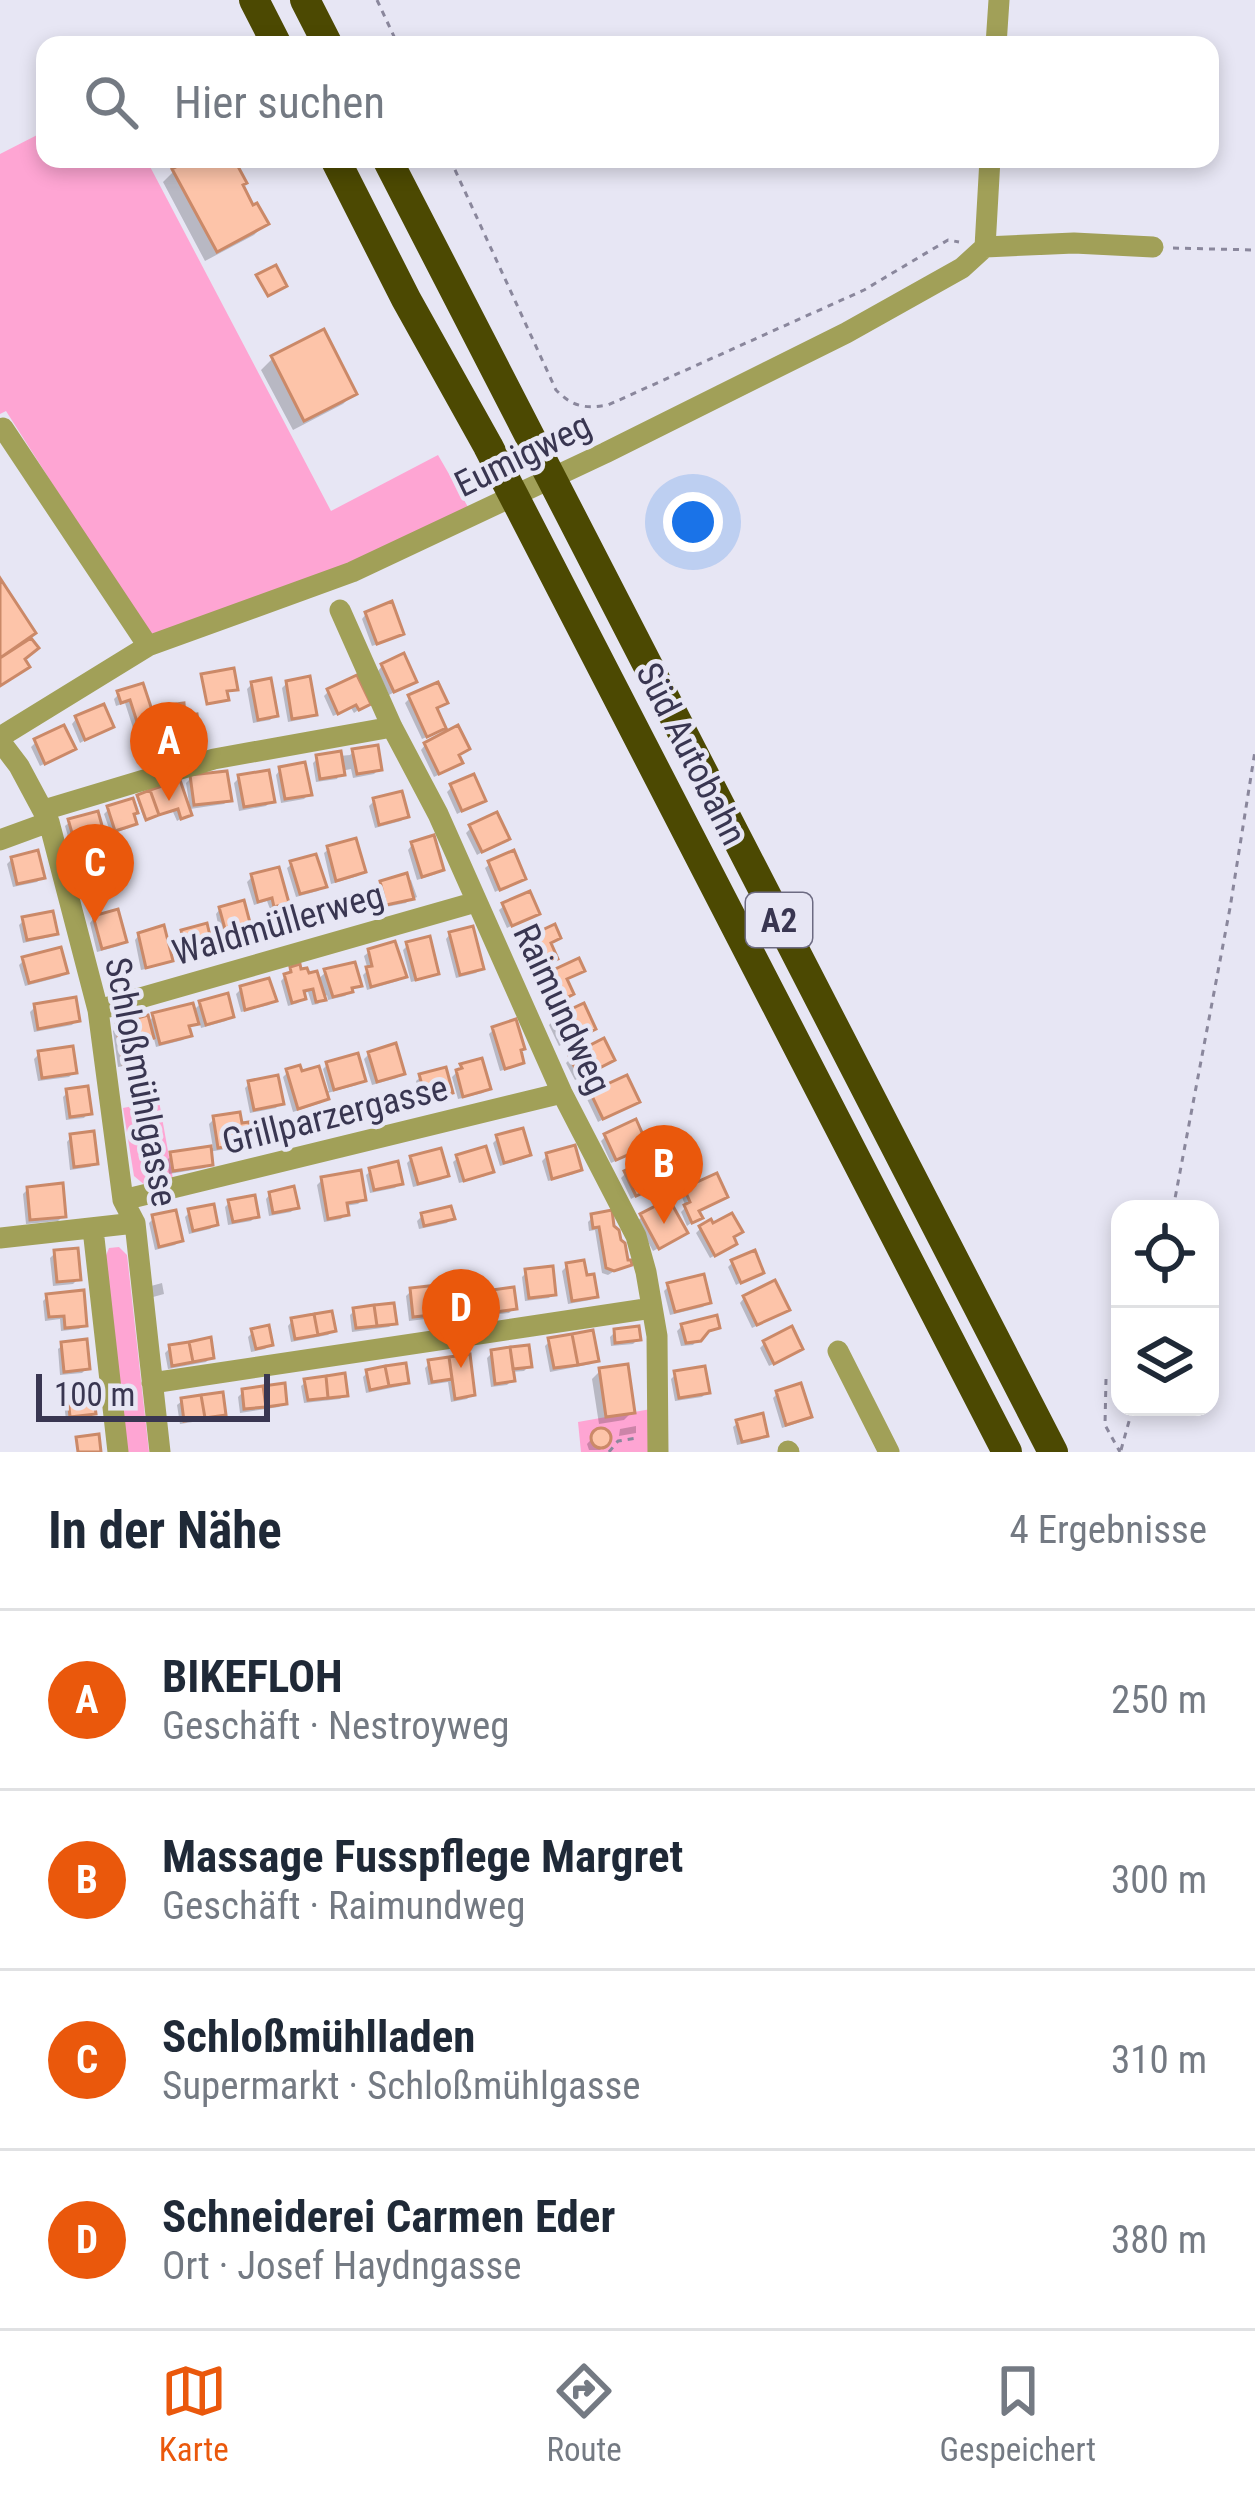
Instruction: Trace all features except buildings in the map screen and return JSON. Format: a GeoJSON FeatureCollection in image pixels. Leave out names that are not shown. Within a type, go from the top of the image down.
{"type":"FeatureCollection","features":[{"type":"Feature","properties":{"kind":"highway"},"geometry":{"type":"LineString","coordinates":[[254,0],[272,36]]}},
{"type":"Feature","properties":{"kind":"highway"},"geometry":{"type":"LineString","coordinates":[[305,0],[323,36]]}},
{"type":"Feature","properties":{"kind":"highway","name":"Süd Autobahn"},"geometry":{"type":"LineString","coordinates":[[340,168],[1007,1452]]}},
{"type":"Feature","properties":{"kind":"highway","name":"Süd Autobahn"},"geometry":{"type":"LineString","coordinates":[[392,168],[1053,1452]]}},
{"type":"Feature","properties":{"kind":"street"},"geometry":{"type":"LineString","coordinates":[[997,36],[999,0]]}},
{"type":"Feature","properties":{"kind":"street"},"geometry":{"type":"LineString","coordinates":[[989,168],[985,247],[1073,243],[1153,247]]}},
{"type":"Feature","properties":{"kind":"street","name":"Eumigweg"},"geometry":{"type":"LineString","coordinates":[[0,739],[148,646],[352,572],[452,526],[846,333],[962,268],[985,247]]}},
{"type":"Feature","properties":{"kind":"street"},"geometry":{"type":"LineString","coordinates":[[0,430],[3,428],[148,646]]}},
{"type":"Feature","properties":{"kind":"street","name":"Raimundweg"},"geometry":{"type":"LineString","coordinates":[[340,610],[392,727],[438,814],[562,1094],[636,1236],[657,1336],[658,1443]]}},
{"type":"Feature","properties":{"kind":"street"},"geometry":{"type":"LineString","coordinates":[[0,840],[46,816],[214,759],[392,727]]}},
{"type":"Feature","properties":{"kind":"street","name":"Schloßmühlgasse"},"geometry":{"type":"LineString","coordinates":[[0,739],[46,816],[98,1010],[123,1200],[134,1223],[160,1452]]}},
{"type":"Feature","properties":{"kind":"street","name":"Waldmüllerweg"},"geometry":{"type":"LineString","coordinates":[[98,1010],[476,902]]}},
{"type":"Feature","properties":{"kind":"street","name":"Grillparzergasse"},"geometry":{"type":"LineString","coordinates":[[123,1200],[562,1094]]}},
{"type":"Feature","properties":{"kind":"street"},"geometry":{"type":"LineString","coordinates":[[0,1238],[134,1223]]}},
{"type":"Feature","properties":{"kind":"street","name":"Schloßmühlgasse"},"geometry":{"type":"LineString","coordinates":[[93,1228],[118,1452]]}},
{"type":"Feature","properties":{"kind":"street"},"geometry":{"type":"LineString","coordinates":[[152,1383],[652,1308]]}},
{"type":"Feature","properties":{"kind":"street"},"geometry":{"type":"LineString","coordinates":[[838,1352],[889,1452]]}},
{"type":"Feature","properties":{"kind":"path"},"geometry":{"type":"LineString","coordinates":[[377,0],[394,36]]}},
{"type":"Feature","properties":{"kind":"path"},"geometry":{"type":"LineString","coordinates":[[454,168],[556,390],[569,404],[588,409],[608,405],[863,290],[948,240],[985,247]]}},
{"type":"Feature","properties":{"kind":"path"},"geometry":{"type":"LineString","coordinates":[[1153,247],[1255,250]]}},
{"type":"Feature","properties":{"kind":"path"},"geometry":{"type":"LineString","coordinates":[[1175,1200],[1223,951],[1255,751]]}},
{"type":"Feature","properties":{"kind":"path"},"geometry":{"type":"LineString","coordinates":[[1106,1379],[1105,1425],[1121,1452]]}},
{"type":"Feature","properties":{"kind":"path"},"geometry":{"type":"LineString","coordinates":[[1121,1452],[1130,1416]]}},
{"type":"Feature","properties":{"kind":"path"},"geometry":{"type":"LineString","coordinates":[[609,1452],[617,1442],[658,1443]]}},
{"type":"Feature","properties":{"kind":"shaded area"},"geometry":{"type":"Polygon","coordinates":[[[36,136],[36,168],[151,168],[331,511],[438,455],[468,507],[286,593],[150,637],[6,411],[0,414],[0,154],[36,136]]]}},
{"type":"Feature","properties":{"kind":"shaded area"},"geometry":{"type":"Polygon","coordinates":[[[159,1101],[173,1179],[146,1186],[134,1176],[123,1108],[159,1101]]]}},
{"type":"Feature","properties":{"kind":"shaded area"},"geometry":{"type":"Polygon","coordinates":[[[119,1247],[127,1255],[149,1452],[127,1452],[105,1258],[109,1248],[119,1247]]]}},
{"type":"Feature","properties":{"kind":"shaded area"},"geometry":{"type":"Polygon","coordinates":[[[651,1409],[652,1452],[581,1452],[578,1422],[651,1409]]]}},
{"type":"Feature","properties":{"kind":"place","name":"BIKEFLOH"},"geometry":{"type":"Point","coordinates":[169,801]}},
{"type":"Feature","properties":{"kind":"place","name":"Schloßmühlladen"},"geometry":{"type":"Point","coordinates":[95,923]}},
{"type":"Feature","properties":{"kind":"place","name":"Massage Fusspflege Margret"},"geometry":{"type":"Point","coordinates":[664,1224]}},
{"type":"Feature","properties":{"kind":"place","name":"Schneiderei Carmen Eder"},"geometry":{"type":"Point","coordinates":[461,1368]}}]}
